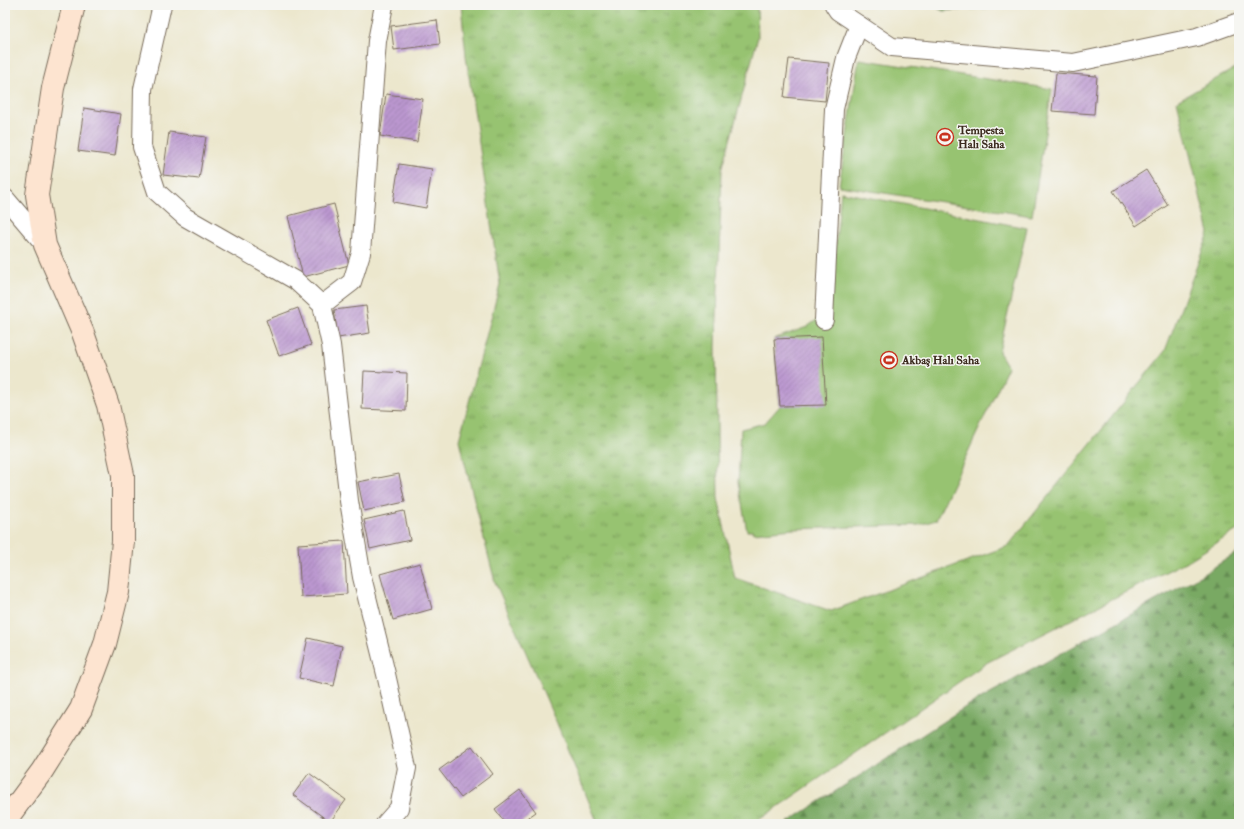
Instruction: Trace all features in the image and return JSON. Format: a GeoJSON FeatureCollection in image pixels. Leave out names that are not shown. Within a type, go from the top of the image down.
{"type":"FeatureCollection","features":[{"type":"Feature","properties":{"kind":"street"},"geometry":{"type":"LineString","coordinates":[[5,821],[42,771],[81,709],[107,636],[118,592],[123,541],[123,475],[108,405],[83,333],[45,245],[37,195],[53,88],[74,5]]}},
{"type":"Feature","properties":{"kind":"street"},"geometry":{"type":"LineString","coordinates":[[162,5],[142,89],[142,147],[157,192],[185,217],[295,280],[322,304],[331,345],[349,501],[362,577],[407,768],[399,808],[385,824]]}},
{"type":"Feature","properties":{"kind":"street"},"geometry":{"type":"LineString","coordinates":[[322,304],[352,282],[361,253],[378,41],[384,5]]}},
{"type":"Feature","properties":{"kind":"street"},"geometry":{"type":"LineString","coordinates":[[834,5],[838,11],[892,47],[1073,63],[1197,37],[1239,22]]}},
{"type":"Feature","properties":{"kind":"street"},"geometry":{"type":"LineString","coordinates":[[824,320],[834,109],[846,58],[860,25]]}},
{"type":"Feature","properties":{"kind":"street"},"geometry":{"type":"LineString","coordinates":[[5,198],[45,245]]}},
{"type":"Feature","properties":{"kind":"green space"},"geometry":{"type":"Polygon","coordinates":[[[461,5],[757,5],[758,37],[722,170],[716,347],[718,498],[735,578],[831,611],[1008,546],[1165,351],[1209,233],[1177,101],[1239,66],[1239,529],[1191,559],[988,662],[753,824],[598,824],[556,721],[495,582],[459,440],[500,284],[466,56],[461,5]]]}},
{"type":"Feature","properties":{"kind":"green space"},"geometry":{"type":"Polygon","coordinates":[[[932,5],[1029,5],[943,11],[932,5]]]}},
{"type":"Feature","properties":{"kind":"green space","name":"Tempesta Halı Saha"},"geometry":{"type":"Polygon","coordinates":[[[859,59],[1052,89],[1032,216],[839,186],[859,59]]]}},
{"type":"Feature","properties":{"kind":"green space","name":"Akbaş Halı Saha"},"geometry":{"type":"Polygon","coordinates":[[[841,192],[1027,228],[999,352],[1008,367],[936,520],[919,525],[793,529],[753,533],[753,531],[747,531],[738,483],[741,429],[765,423],[780,406],[774,339],[807,327],[829,311],[841,192]]]}},
{"type":"Feature","properties":{"kind":"green space"},"geometry":{"type":"Polygon","coordinates":[[[1239,551],[1239,824],[785,824],[967,706],[1205,573],[1239,551]]]}},
{"type":"Feature","properties":{"kind":"building"},"geometry":{"type":"Polygon","coordinates":[[[437,20],[440,44],[394,50],[391,26],[437,20]]]}},
{"type":"Feature","properties":{"kind":"building"},"geometry":{"type":"Polygon","coordinates":[[[789,59],[829,63],[825,101],[784,97],[789,59]]]}},
{"type":"Feature","properties":{"kind":"building"},"geometry":{"type":"Polygon","coordinates":[[[1056,73],[1097,76],[1094,114],[1052,111],[1056,73]]]}},
{"type":"Feature","properties":{"kind":"building"},"geometry":{"type":"Polygon","coordinates":[[[386,94],[423,99],[417,142],[380,136],[386,94]]]}},
{"type":"Feature","properties":{"kind":"building"},"geometry":{"type":"Polygon","coordinates":[[[84,108],[121,114],[115,156],[78,151],[84,108]]]}},
{"type":"Feature","properties":{"kind":"building"},"geometry":{"type":"Polygon","coordinates":[[[169,132],[206,137],[199,179],[163,175],[169,132]]]}},
{"type":"Feature","properties":{"kind":"building"},"geometry":{"type":"Polygon","coordinates":[[[399,164],[432,169],[426,208],[393,202],[399,164]]]}},
{"type":"Feature","properties":{"kind":"building"},"geometry":{"type":"Polygon","coordinates":[[[1146,170],[1168,205],[1136,226],[1113,191],[1146,170]]]}},
{"type":"Feature","properties":{"kind":"building"},"geometry":{"type":"Polygon","coordinates":[[[334,204],[349,265],[303,277],[288,216],[334,204]]]}},
{"type":"Feature","properties":{"kind":"building"},"geometry":{"type":"Polygon","coordinates":[[[366,306],[370,333],[338,338],[334,310],[366,306]]]}},
{"type":"Feature","properties":{"kind":"building"},"geometry":{"type":"Polygon","coordinates":[[[298,308],[311,345],[279,356],[266,320],[298,308]]]}},
{"type":"Feature","properties":{"kind":"building"},"geometry":{"type":"Polygon","coordinates":[[[822,337],[826,405],[780,406],[774,339],[822,337]]]}},
{"type":"Feature","properties":{"kind":"building"},"geometry":{"type":"Polygon","coordinates":[[[364,371],[407,373],[406,411],[362,409],[364,371]]]}},
{"type":"Feature","properties":{"kind":"building"},"geometry":{"type":"Polygon","coordinates":[[[399,474],[405,502],[364,511],[358,482],[399,474]]]}},
{"type":"Feature","properties":{"kind":"building"},"geometry":{"type":"Polygon","coordinates":[[[404,511],[410,540],[370,549],[364,520],[404,511]]]}},
{"type":"Feature","properties":{"kind":"building"},"geometry":{"type":"Polygon","coordinates":[[[344,541],[347,594],[301,597],[298,544],[344,541]]]}},
{"type":"Feature","properties":{"kind":"building"},"geometry":{"type":"Polygon","coordinates":[[[420,563],[432,609],[393,620],[380,574],[420,563]]]}},
{"type":"Feature","properties":{"kind":"building"},"geometry":{"type":"Polygon","coordinates":[[[308,638],[342,646],[334,686],[299,678],[308,638]]]}},
{"type":"Feature","properties":{"kind":"building"},"geometry":{"type":"Polygon","coordinates":[[[472,746],[493,774],[461,798],[439,770],[472,746]]]}},
{"type":"Feature","properties":{"kind":"building"},"geometry":{"type":"Polygon","coordinates":[[[309,773],[346,800],[330,822],[293,795],[309,773]]]}},
{"type":"Feature","properties":{"kind":"building"},"geometry":{"type":"Polygon","coordinates":[[[520,790],[536,812],[519,824],[506,824],[495,809],[520,790]]]}},
{"type":"Feature","properties":{"kind":"place","name":"Tempesta Halı Saha"},"geometry":{"type":"Point","coordinates":[945,137]}},
{"type":"Feature","properties":{"kind":"place","name":"Akbaş Halı Saha"},"geometry":{"type":"Point","coordinates":[889,360]}}]}
